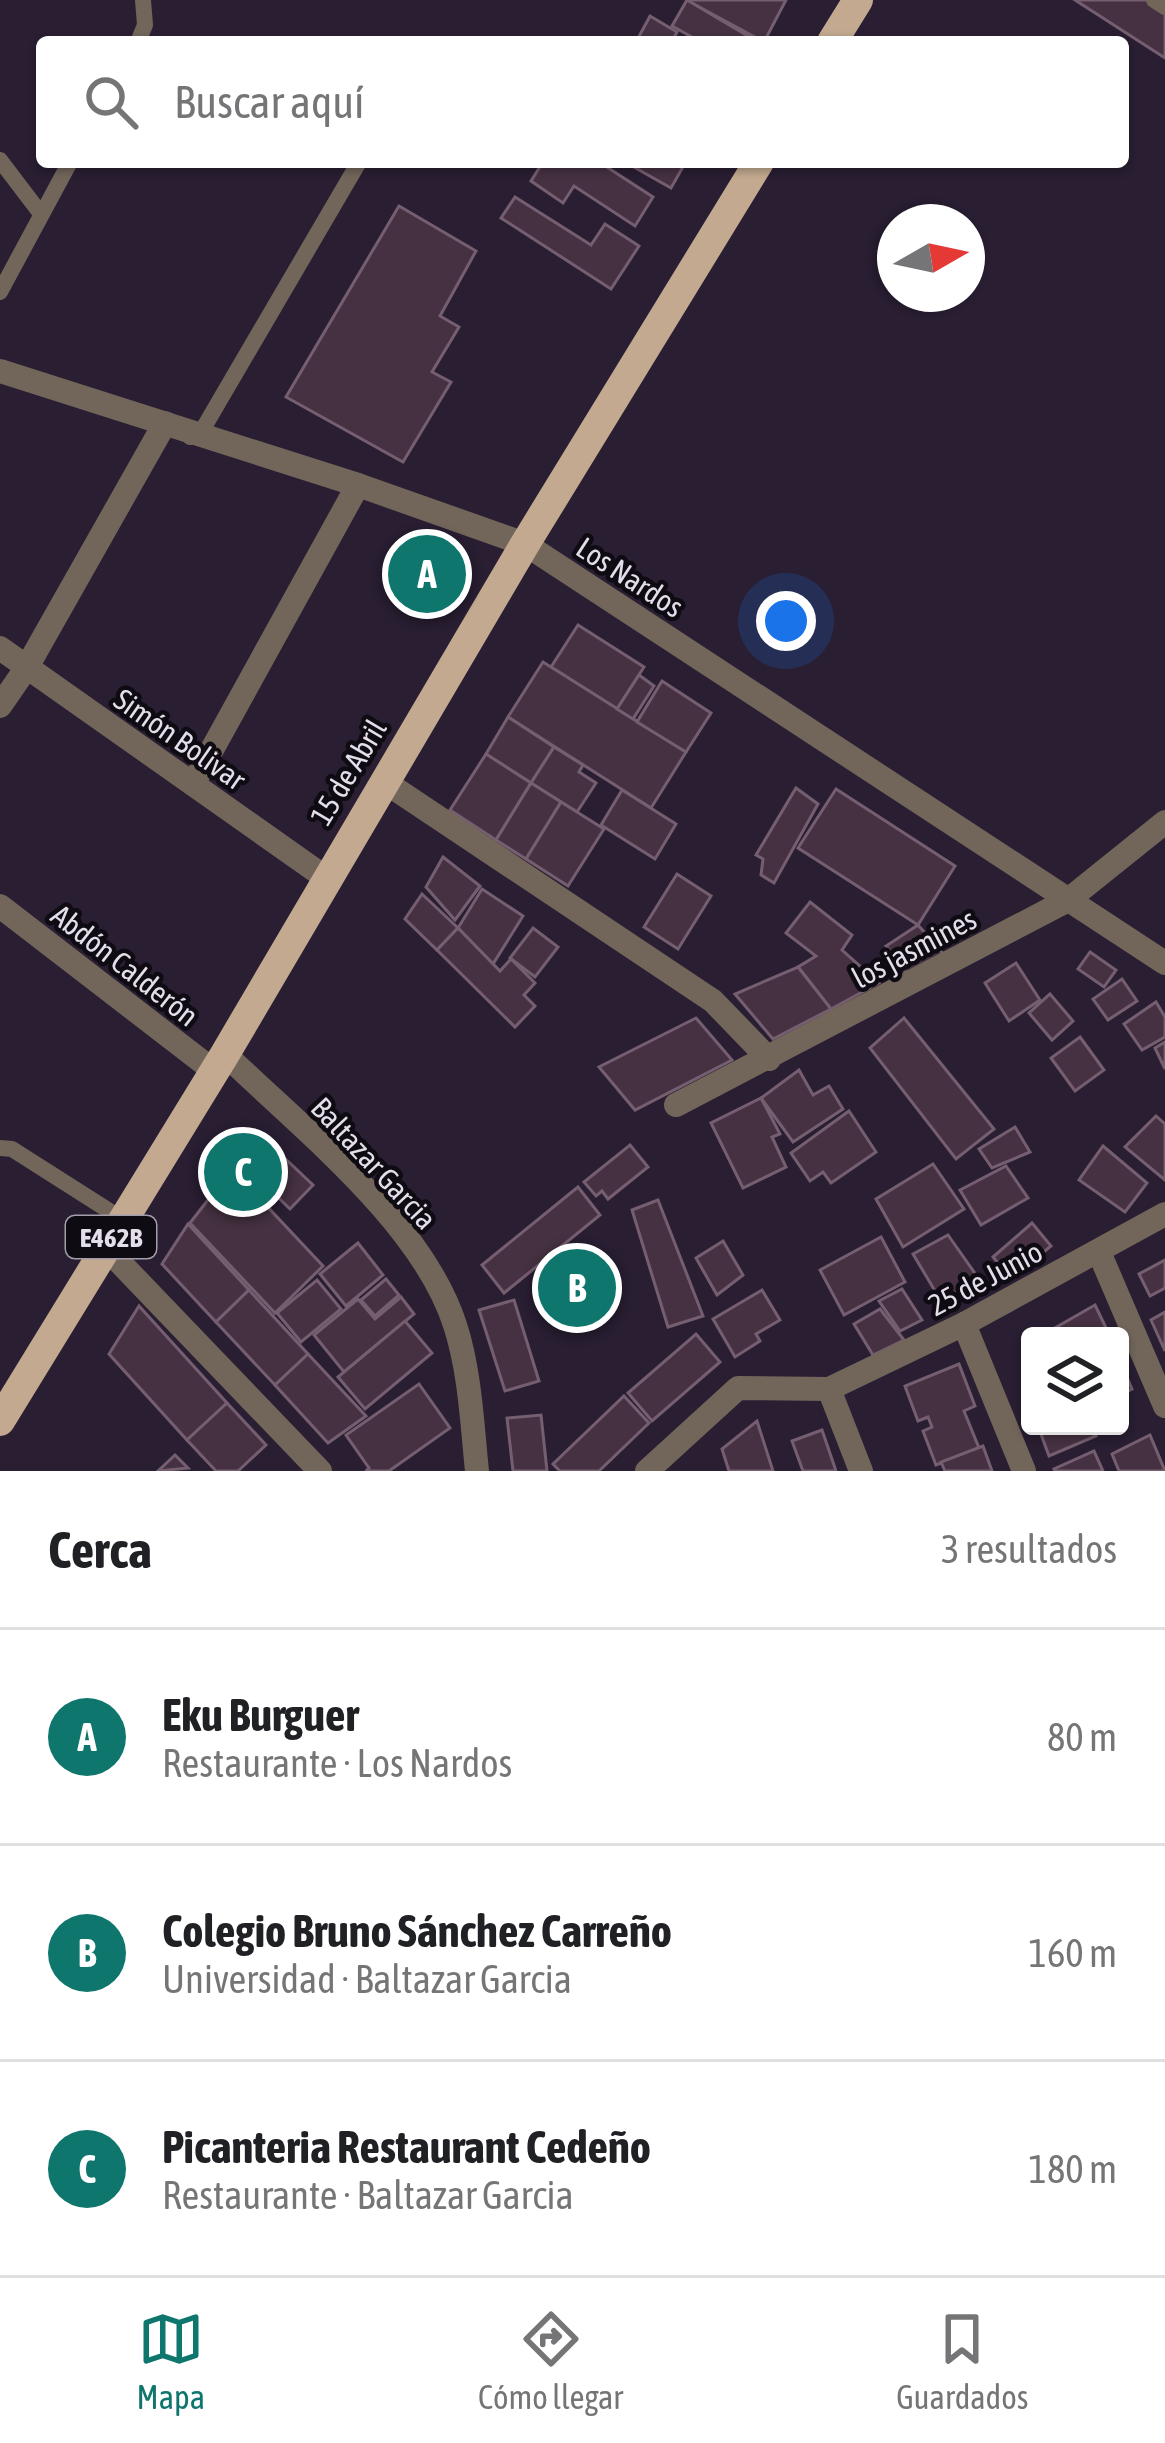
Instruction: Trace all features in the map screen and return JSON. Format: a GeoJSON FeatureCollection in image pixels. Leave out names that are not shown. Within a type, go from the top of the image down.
{"type":"FeatureCollection","features":[{"type":"Feature","properties":{"kind":"main road"},"geometry":{"type":"LineString","coordinates":[[836,36],[858,0]]}},
{"type":"Feature","properties":{"kind":"main road","name":"15 de Abril"},"geometry":{"type":"LineString","coordinates":[[0,1421],[755,168]]}},
{"type":"Feature","properties":{"kind":"street","name":"Los Nardos"},"geometry":{"type":"LineString","coordinates":[[0,371],[358,484],[525,544],[1165,963]]}},
{"type":"Feature","properties":{"kind":"street"},"geometry":{"type":"LineString","coordinates":[[0,706],[183,432]]}},
{"type":"Feature","properties":{"kind":"street"},"geometry":{"type":"LineString","coordinates":[[193,784],[358,484]]}},
{"type":"Feature","properties":{"kind":"street","name":"Simón Bolivar"},"geometry":{"type":"LineString","coordinates":[[0,648],[326,878]]}},
{"type":"Feature","properties":{"kind":"street"},"geometry":{"type":"LineString","coordinates":[[385,782],[713,1001],[770,1059]]}},
{"type":"Feature","properties":{"kind":"street","name":"los jasmines"},"geometry":{"type":"LineString","coordinates":[[676,1105],[1068,900],[1165,822]]}},
{"type":"Feature","properties":{"kind":"street","name":"Abdón Calderón"},"geometry":{"type":"LineString","coordinates":[[0,905],[219,1062]]}},
{"type":"Feature","properties":{"kind":"street","name":"Baltazar Garcia"},"geometry":{"type":"LineString","coordinates":[[219,1062],[374,1199],[436,1280],[456,1326],[464,1362],[477,1471]]}},
{"type":"Feature","properties":{"kind":"street","name":"25 de Junio"},"geometry":{"type":"LineString","coordinates":[[829,1389],[964,1324],[1165,1214]]}},
{"type":"Feature","properties":{"kind":"street"},"geometry":{"type":"LineString","coordinates":[[105,1247],[320,1471]]}},
{"type":"Feature","properties":{"kind":"street"},"geometry":{"type":"LineString","coordinates":[[1099,1252],[1165,1406]]}},
{"type":"Feature","properties":{"kind":"street"},"geometry":{"type":"LineString","coordinates":[[964,1324],[1024,1471]]}},
{"type":"Feature","properties":{"kind":"street"},"geometry":{"type":"LineString","coordinates":[[647,1471],[739,1388],[829,1389],[860,1471]]}},
{"type":"Feature","properties":{"kind":"lane"},"geometry":{"type":"LineString","coordinates":[[141,36],[145,26],[143,0]]}},
{"type":"Feature","properties":{"kind":"lane"},"geometry":{"type":"LineString","coordinates":[[1154,0],[1165,7]]}},
{"type":"Feature","properties":{"kind":"lane"},"geometry":{"type":"LineString","coordinates":[[0,160],[41,214]]}},
{"type":"Feature","properties":{"kind":"lane"},"geometry":{"type":"LineString","coordinates":[[0,292],[67,168]]}},
{"type":"Feature","properties":{"kind":"lane"},"geometry":{"type":"LineString","coordinates":[[183,432],[354,168]]}},
{"type":"Feature","properties":{"kind":"lane"},"geometry":{"type":"LineString","coordinates":[[0,1148],[12,1149],[122,1219]]}},
{"type":"Feature","properties":{"kind":"building"},"geometry":{"type":"Polygon","coordinates":[[[686,0],[786,0],[767,36],[753,36],[686,0]]]}},
{"type":"Feature","properties":{"kind":"building"},"geometry":{"type":"Polygon","coordinates":[[[687,0],[748,36],[690,36],[672,26],[687,0]]]}},
{"type":"Feature","properties":{"kind":"building"},"geometry":{"type":"Polygon","coordinates":[[[1075,0],[1165,0],[1165,58],[1075,0]]]}},
{"type":"Feature","properties":{"kind":"building"},"geometry":{"type":"Polygon","coordinates":[[[650,16],[677,32],[675,36],[639,36],[650,16]]]}},
{"type":"Feature","properties":{"kind":"building"},"geometry":{"type":"Polygon","coordinates":[[[539,168],[608,168],[653,197],[635,226],[574,186],[563,203],[531,181],[539,168]]]}},
{"type":"Feature","properties":{"kind":"building"},"geometry":{"type":"Polygon","coordinates":[[[636,168],[682,168],[671,188],[636,168]]]}},
{"type":"Feature","properties":{"kind":"building"},"geometry":{"type":"Polygon","coordinates":[[[515,197],[591,245],[605,224],[639,246],[611,289],[501,218],[515,197]]]}},
{"type":"Feature","properties":{"kind":"building"},"geometry":{"type":"Polygon","coordinates":[[[399,206],[476,251],[440,316],[459,327],[432,372],[451,382],[403,462],[286,397],[399,206]]]}},
{"type":"Feature","properties":{"kind":"building"},"geometry":{"type":"Polygon","coordinates":[[[578,625],[644,667],[617,709],[551,667],[578,625]]]}},
{"type":"Feature","properties":{"kind":"building"},"geometry":{"type":"Polygon","coordinates":[[[543,662],[686,752],[651,808],[508,717],[543,662]]]}},
{"type":"Feature","properties":{"kind":"building"},"geometry":{"type":"Polygon","coordinates":[[[639,675],[654,686],[633,719],[617,709],[639,675]]]}},
{"type":"Feature","properties":{"kind":"building"},"geometry":{"type":"Polygon","coordinates":[[[662,681],[711,713],[686,752],[637,722],[662,681]]]}},
{"type":"Feature","properties":{"kind":"building"},"geometry":{"type":"Polygon","coordinates":[[[508,717],[554,747],[531,783],[486,754],[508,717]]]}},
{"type":"Feature","properties":{"kind":"building"},"geometry":{"type":"Polygon","coordinates":[[[554,747],[583,765],[579,772],[596,783],[577,812],[531,783],[554,747]]]}},
{"type":"Feature","properties":{"kind":"building"},"geometry":{"type":"Polygon","coordinates":[[[486,754],[531,783],[496,840],[450,810],[486,754]]]}},
{"type":"Feature","properties":{"kind":"building"},"geometry":{"type":"Polygon","coordinates":[[[531,783],[561,802],[526,859],[496,840],[531,783]]]}},
{"type":"Feature","properties":{"kind":"building"},"geometry":{"type":"Polygon","coordinates":[[[796,788],[818,804],[774,883],[761,875],[763,859],[756,855],[796,788]]]}},
{"type":"Feature","properties":{"kind":"building"},"geometry":{"type":"Polygon","coordinates":[[[836,789],[955,866],[918,925],[798,848],[836,789]]]}},
{"type":"Feature","properties":{"kind":"building"},"geometry":{"type":"Polygon","coordinates":[[[622,790],[676,824],[655,859],[601,825],[622,790]]]}},
{"type":"Feature","properties":{"kind":"building"},"geometry":{"type":"Polygon","coordinates":[[[561,802],[604,829],[568,886],[526,859],[561,802]]]}},
{"type":"Feature","properties":{"kind":"building"},"geometry":{"type":"Polygon","coordinates":[[[443,857],[480,886],[455,920],[426,887],[443,857]]]}},
{"type":"Feature","properties":{"kind":"building"},"geometry":{"type":"Polygon","coordinates":[[[677,874],[711,896],[678,949],[644,927],[677,874]]]}},
{"type":"Feature","properties":{"kind":"building"},"geometry":{"type":"Polygon","coordinates":[[[482,889],[523,916],[493,964],[458,928],[482,889]]]}},
{"type":"Feature","properties":{"kind":"building"},"geometry":{"type":"Polygon","coordinates":[[[422,894],[458,928],[437,950],[405,919],[422,894]]]}},
{"type":"Feature","properties":{"kind":"building"},"geometry":{"type":"Polygon","coordinates":[[[810,902],[852,935],[842,950],[879,983],[831,1009],[798,967],[816,956],[786,933],[810,902]]]}},
{"type":"Feature","properties":{"kind":"building"},"geometry":{"type":"Polygon","coordinates":[[[918,925],[946,957],[908,975],[886,946],[918,925]]]}},
{"type":"Feature","properties":{"kind":"building"},"geometry":{"type":"Polygon","coordinates":[[[458,928],[500,971],[511,959],[535,983],[524,995],[535,1006],[515,1027],[437,950],[458,928]]]}},
{"type":"Feature","properties":{"kind":"building"},"geometry":{"type":"Polygon","coordinates":[[[533,928],[558,947],[535,977],[510,958],[533,928]]]}},
{"type":"Feature","properties":{"kind":"building"},"geometry":{"type":"Polygon","coordinates":[[[1090,952],[1116,970],[1104,987],[1078,969],[1090,952]]]}},
{"type":"Feature","properties":{"kind":"building"},"geometry":{"type":"Polygon","coordinates":[[[1016,963],[1040,1000],[1009,1021],[985,983],[1016,963]]]}},
{"type":"Feature","properties":{"kind":"building"},"geometry":{"type":"Polygon","coordinates":[[[798,967],[831,1009],[773,1039],[735,994],[798,967]]]}},
{"type":"Feature","properties":{"kind":"building"},"geometry":{"type":"Polygon","coordinates":[[[1122,979],[1137,1001],[1108,1020],[1093,999],[1122,979]]]}},
{"type":"Feature","properties":{"kind":"building"},"geometry":{"type":"Polygon","coordinates":[[[1050,994],[1073,1021],[1052,1040],[1029,1013],[1050,994]]]}},
{"type":"Feature","properties":{"kind":"building"},"geometry":{"type":"Polygon","coordinates":[[[1156,1002],[1165,1017],[1165,1037],[1142,1050],[1124,1024],[1156,1002]]]}},
{"type":"Feature","properties":{"kind":"building"},"geometry":{"type":"Polygon","coordinates":[[[696,1018],[732,1060],[635,1110],[599,1067],[696,1018]]]}},
{"type":"Feature","properties":{"kind":"building"},"geometry":{"type":"Polygon","coordinates":[[[904,1018],[994,1129],[956,1159],[870,1048],[904,1018]]]}},
{"type":"Feature","properties":{"kind":"building"},"geometry":{"type":"Polygon","coordinates":[[[1080,1037],[1104,1070],[1075,1091],[1051,1058],[1080,1037]]]}},
{"type":"Feature","properties":{"kind":"building"},"geometry":{"type":"Polygon","coordinates":[[[1165,1042],[1165,1069],[1155,1048],[1165,1042]]]}},
{"type":"Feature","properties":{"kind":"building"},"geometry":{"type":"Polygon","coordinates":[[[799,1070],[813,1095],[829,1086],[843,1109],[793,1142],[761,1098],[799,1070]]]}},
{"type":"Feature","properties":{"kind":"building"},"geometry":{"type":"Polygon","coordinates":[[[761,1098],[780,1134],[772,1137],[786,1167],[743,1188],[711,1123],[761,1098]]]}},
{"type":"Feature","properties":{"kind":"building"},"geometry":{"type":"Polygon","coordinates":[[[849,1111],[876,1152],[831,1183],[823,1172],[810,1181],[791,1153],[849,1111]]]}},
{"type":"Feature","properties":{"kind":"building"},"geometry":{"type":"Polygon","coordinates":[[[1156,1116],[1165,1124],[1165,1180],[1125,1147],[1156,1116]]]}},
{"type":"Feature","properties":{"kind":"building"},"geometry":{"type":"Polygon","coordinates":[[[1015,1127],[1030,1152],[992,1168],[979,1149],[1015,1127]]]}},
{"type":"Feature","properties":{"kind":"building"},"geometry":{"type":"Polygon","coordinates":[[[255,1130],[313,1185],[290,1209],[262,1182],[256,1189],[232,1167],[255,1130]]]}},
{"type":"Feature","properties":{"kind":"building"},"geometry":{"type":"Polygon","coordinates":[[[630,1145],[648,1167],[608,1199],[602,1191],[596,1196],[584,1182],[630,1145]]]}},
{"type":"Feature","properties":{"kind":"building"},"geometry":{"type":"Polygon","coordinates":[[[1103,1146],[1147,1183],[1125,1212],[1079,1180],[1103,1146]]]}},
{"type":"Feature","properties":{"kind":"building"},"geometry":{"type":"Polygon","coordinates":[[[933,1164],[964,1209],[903,1247],[876,1199],[933,1164]]]}},
{"type":"Feature","properties":{"kind":"building"},"geometry":{"type":"Polygon","coordinates":[[[1006,1166],[1028,1198],[981,1225],[960,1190],[1006,1166]]]}},
{"type":"Feature","properties":{"kind":"building"},"geometry":{"type":"Polygon","coordinates":[[[232,1169],[323,1266],[275,1313],[190,1223],[232,1169]]]}},
{"type":"Feature","properties":{"kind":"building"},"geometry":{"type":"Polygon","coordinates":[[[578,1187],[600,1215],[504,1293],[482,1265],[578,1187]]]}},
{"type":"Feature","properties":{"kind":"building"},"geometry":{"type":"Polygon","coordinates":[[[658,1200],[703,1316],[668,1327],[632,1210],[658,1200]]]}},
{"type":"Feature","properties":{"kind":"building"},"geometry":{"type":"Polygon","coordinates":[[[1032,1223],[1051,1246],[1011,1279],[993,1257],[1032,1223]]]}},
{"type":"Feature","properties":{"kind":"building"},"geometry":{"type":"Polygon","coordinates":[[[188,1224],[249,1290],[216,1322],[162,1264],[188,1224]]]}},
{"type":"Feature","properties":{"kind":"building"},"geometry":{"type":"Polygon","coordinates":[[[948,1235],[979,1279],[941,1301],[913,1254],[948,1235]]]}},
{"type":"Feature","properties":{"kind":"building"},"geometry":{"type":"Polygon","coordinates":[[[881,1237],[905,1282],[844,1315],[820,1270],[881,1237]]]}},
{"type":"Feature","properties":{"kind":"building"},"geometry":{"type":"Polygon","coordinates":[[[723,1241],[743,1275],[717,1295],[696,1258],[723,1241]]]}},
{"type":"Feature","properties":{"kind":"building"},"geometry":{"type":"Polygon","coordinates":[[[358,1243],[383,1275],[346,1306],[320,1274],[358,1243]]]}},
{"type":"Feature","properties":{"kind":"building"},"geometry":{"type":"Polygon","coordinates":[[[1165,1260],[1165,1288],[1150,1296],[1139,1274],[1165,1260]]]}},
{"type":"Feature","properties":{"kind":"building"},"geometry":{"type":"Polygon","coordinates":[[[386,1279],[399,1295],[375,1316],[361,1300],[386,1279]]]}},
{"type":"Feature","properties":{"kind":"building"},"geometry":{"type":"Polygon","coordinates":[[[317,1280],[341,1309],[301,1342],[277,1313],[317,1280]]]}},
{"type":"Feature","properties":{"kind":"building"},"geometry":{"type":"Polygon","coordinates":[[[902,1289],[922,1320],[900,1331],[879,1301],[902,1289]]]}},
{"type":"Feature","properties":{"kind":"building"},"geometry":{"type":"Polygon","coordinates":[[[249,1290],[308,1354],[275,1385],[216,1322],[249,1290]]]}},
{"type":"Feature","properties":{"kind":"building"},"geometry":{"type":"Polygon","coordinates":[[[762,1290],[780,1320],[756,1334],[760,1341],[735,1357],[713,1319],[762,1290]]]}},
{"type":"Feature","properties":{"kind":"building"},"geometry":{"type":"Polygon","coordinates":[[[401,1297],[414,1314],[344,1372],[314,1335],[358,1299],[375,1319],[401,1297]]]}},
{"type":"Feature","properties":{"kind":"building"},"geometry":{"type":"Polygon","coordinates":[[[514,1300],[539,1381],[505,1391],[479,1310],[514,1300]]]}},
{"type":"Feature","properties":{"kind":"building"},"geometry":{"type":"Polygon","coordinates":[[[1095,1305],[1106,1327],[1056,1327],[1095,1305]]]}},
{"type":"Feature","properties":{"kind":"building"},"geometry":{"type":"Polygon","coordinates":[[[139,1306],[227,1403],[187,1440],[109,1354],[139,1306]]]}},
{"type":"Feature","properties":{"kind":"building"},"geometry":{"type":"Polygon","coordinates":[[[880,1309],[904,1340],[873,1355],[854,1324],[880,1309]]]}},
{"type":"Feature","properties":{"kind":"building"},"geometry":{"type":"Polygon","coordinates":[[[1165,1312],[1165,1351],[1151,1320],[1165,1312]]]}},
{"type":"Feature","properties":{"kind":"building"},"geometry":{"type":"Polygon","coordinates":[[[405,1321],[432,1353],[365,1409],[338,1377],[405,1321]]]}},
{"type":"Feature","properties":{"kind":"building"},"geometry":{"type":"Polygon","coordinates":[[[696,1334],[720,1362],[652,1421],[628,1393],[696,1334]]]}},
{"type":"Feature","properties":{"kind":"building"},"geometry":{"type":"Polygon","coordinates":[[[308,1354],[366,1416],[328,1443],[275,1385],[308,1354]]]}},
{"type":"Feature","properties":{"kind":"building"},"geometry":{"type":"Polygon","coordinates":[[[959,1364],[975,1406],[964,1411],[979,1448],[936,1465],[923,1431],[932,1427],[928,1417],[918,1421],[905,1386],[959,1364]]]}},
{"type":"Feature","properties":{"kind":"building"},"geometry":{"type":"Polygon","coordinates":[[[419,1384],[450,1428],[389,1471],[366,1471],[369,1468],[346,1435],[419,1384]]]}},
{"type":"Feature","properties":{"kind":"building"},"geometry":{"type":"Polygon","coordinates":[[[624,1396],[649,1423],[599,1471],[560,1471],[553,1464],[624,1396]]]}},
{"type":"Feature","properties":{"kind":"building"},"geometry":{"type":"Polygon","coordinates":[[[227,1403],[266,1445],[238,1471],[216,1471],[187,1440],[227,1403]]]}},
{"type":"Feature","properties":{"kind":"building"},"geometry":{"type":"Polygon","coordinates":[[[541,1415],[547,1471],[513,1471],[507,1418],[541,1415]]]}},
{"type":"Feature","properties":{"kind":"building"},"geometry":{"type":"Polygon","coordinates":[[[757,1421],[773,1471],[729,1471],[722,1449],[757,1421]]]}},
{"type":"Feature","properties":{"kind":"building"},"geometry":{"type":"Polygon","coordinates":[[[822,1430],[836,1471],[803,1471],[792,1441],[822,1430]]]}},
{"type":"Feature","properties":{"kind":"building"},"geometry":{"type":"Polygon","coordinates":[[[1041,1435],[1096,1435],[1096,1436],[1049,1456],[1041,1435]]]}},
{"type":"Feature","properties":{"kind":"building"},"geometry":{"type":"Polygon","coordinates":[[[1150,1435],[1165,1471],[1119,1471],[1112,1454],[1150,1435]]]}},
{"type":"Feature","properties":{"kind":"building"},"geometry":{"type":"Polygon","coordinates":[[[983,1446],[992,1471],[945,1471],[941,1462],[983,1446]]]}},
{"type":"Feature","properties":{"kind":"building"},"geometry":{"type":"Polygon","coordinates":[[[1094,1451],[1103,1471],[1054,1469],[1094,1451]]]}},
{"type":"Feature","properties":{"kind":"building"},"geometry":{"type":"Polygon","coordinates":[[[175,1455],[188,1468],[158,1471],[175,1455]]]}},
{"type":"Feature","properties":{"kind":"place","name":"Eku Burguer"},"geometry":{"type":"Point","coordinates":[427,574]}},
{"type":"Feature","properties":{"kind":"place","name":"Picanteria Restaurant Cedeño"},"geometry":{"type":"Point","coordinates":[243,1172]}},
{"type":"Feature","properties":{"kind":"place","name":"Colegio Bruno Sánchez Carreño"},"geometry":{"type":"Point","coordinates":[577,1288]}}]}
